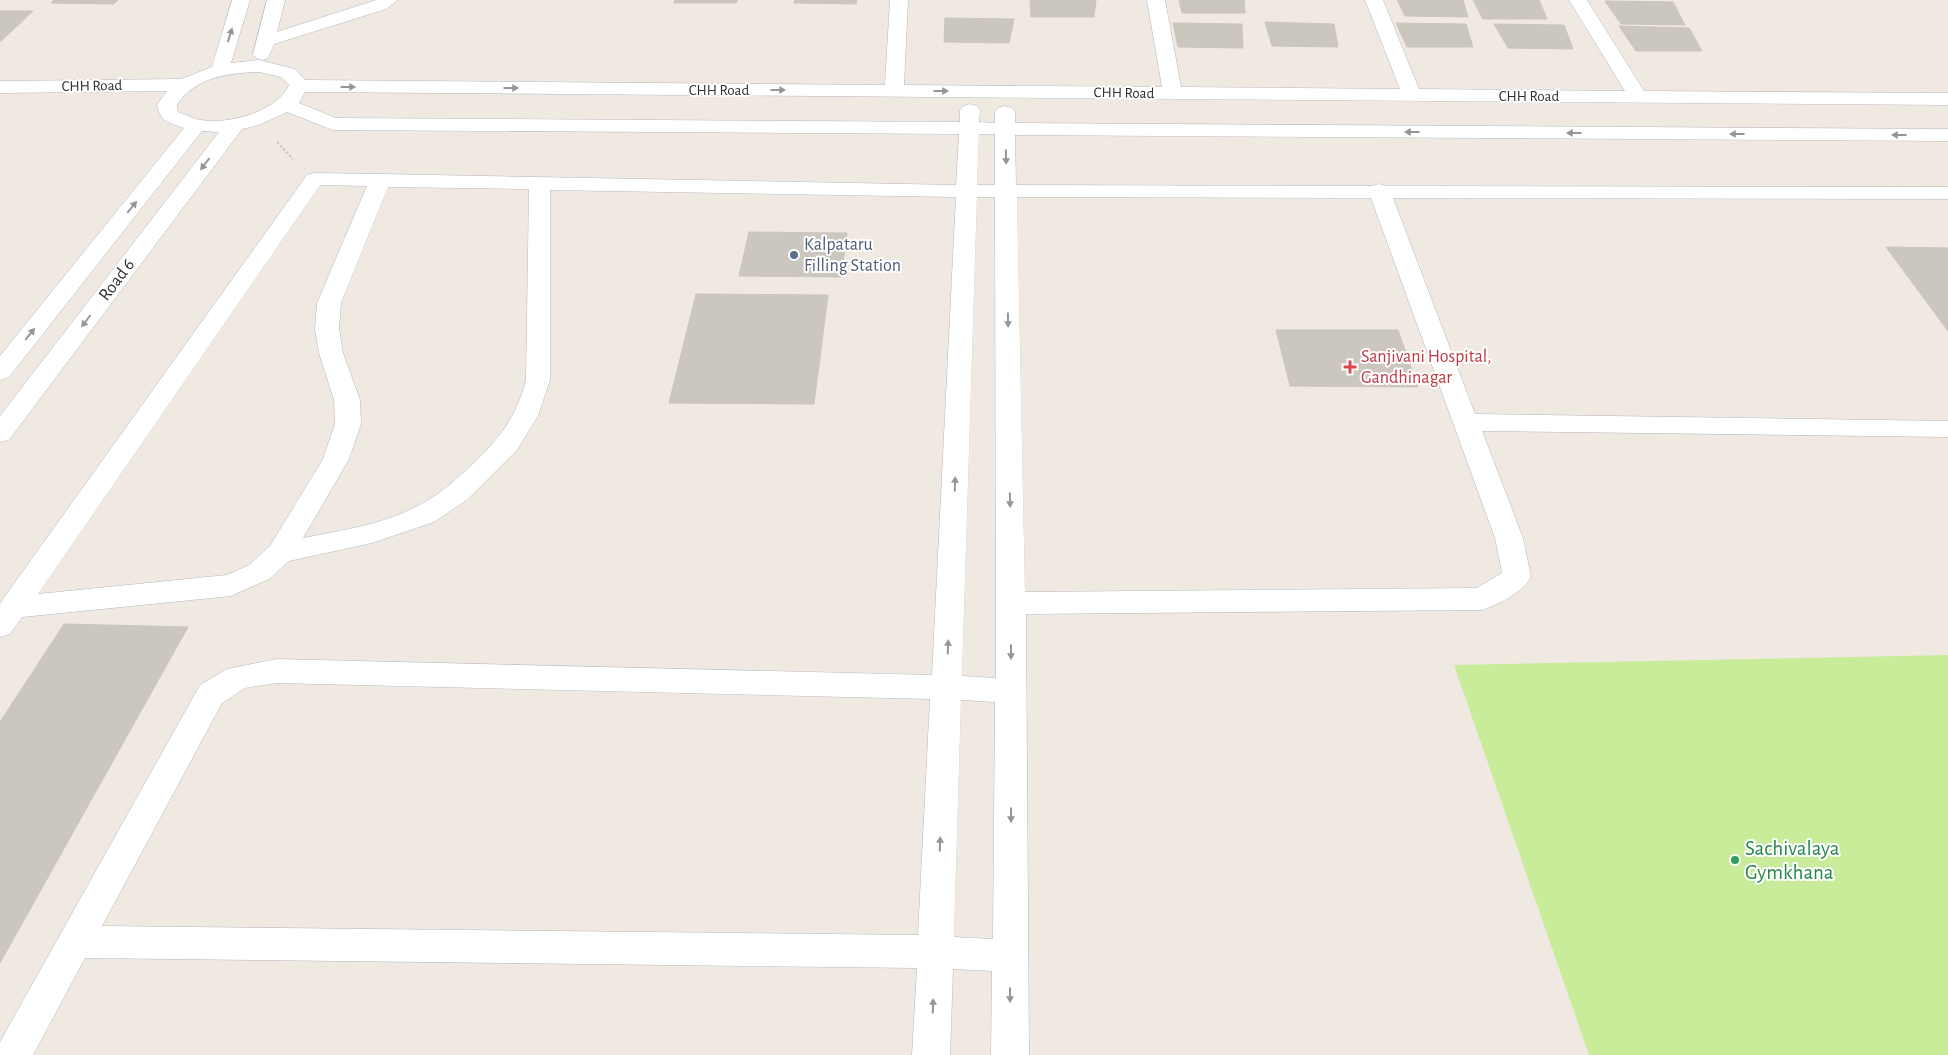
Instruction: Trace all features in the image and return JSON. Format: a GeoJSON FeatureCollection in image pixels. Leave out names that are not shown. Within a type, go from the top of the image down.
{"type":"FeatureCollection","features":[{"type":"Feature","properties":{"kind":"street"},"geometry":{"type":"LineString","coordinates":[[220,70],[241,0]]}},
{"type":"Feature","properties":{"kind":"street"},"geometry":{"type":"LineString","coordinates":[[260,66],[276,0]]}},
{"type":"Feature","properties":{"kind":"street"},"geometry":{"type":"LineString","coordinates":[[266,41],[380,5],[389,0]]}},
{"type":"Feature","properties":{"kind":"street"},"geometry":{"type":"LineString","coordinates":[[894,91],[899,0]]}},
{"type":"Feature","properties":{"kind":"street"},"geometry":{"type":"LineString","coordinates":[[1156,0],[1173,93]]}},
{"type":"Feature","properties":{"kind":"street"},"geometry":{"type":"LineString","coordinates":[[1374,0],[1412,95]]}},
{"type":"Feature","properties":{"kind":"street"},"geometry":{"type":"LineString","coordinates":[[1578,0],[1638,97]]}},
{"type":"Feature","properties":{"kind":"street"},"geometry":{"type":"LineString","coordinates":[[260,66],[289,72],[297,78],[300,86],[296,96],[287,105],[273,113],[245,123],[196,126],[180,122],[169,115],[167,105],[172,95],[201,76],[220,70],[260,66]]}},
{"type":"Feature","properties":{"kind":"street","name":"CHH Road"},"geometry":{"type":"LineString","coordinates":[[0,87],[183,86]]}},
{"type":"Feature","properties":{"kind":"street","name":"CHH Road"},"geometry":{"type":"LineString","coordinates":[[300,86],[1948,99]]}},
{"type":"Feature","properties":{"kind":"street"},"geometry":{"type":"LineString","coordinates":[[971,91],[967,191],[986,219],[985,286],[1011,604],[1010,1055]]}},
{"type":"Feature","properties":{"kind":"street"},"geometry":{"type":"LineString","coordinates":[[931,1055],[946,687],[985,286],[986,219],[1006,190],[1004,91]]}},
{"type":"Feature","properties":{"kind":"street"},"geometry":{"type":"LineString","coordinates":[[287,105],[333,124],[1948,136]]}},
{"type":"Feature","properties":{"kind":"street","name":"Road 6"},"geometry":{"type":"LineString","coordinates":[[0,434],[245,123]]}},
{"type":"Feature","properties":{"kind":"street","name":"Road 6"},"geometry":{"type":"LineString","coordinates":[[0,372],[196,126]]}},
{"type":"Feature","properties":{"kind":"street"},"geometry":{"type":"LineString","coordinates":[[7,617],[314,179],[967,191],[1379,190],[1948,193]]}},
{"type":"Feature","properties":{"kind":"street"},"geometry":{"type":"LineString","coordinates":[[7,617],[231,585],[259,572],[280,553],[336,459],[348,424],[347,400],[331,353],[327,329],[329,303],[380,180]]}},
{"type":"Feature","properties":{"kind":"street"},"geometry":{"type":"LineString","coordinates":[[280,553],[366,534],[424,515],[460,491],[513,439],[532,407],[538,380],[540,183]]}},
{"type":"Feature","properties":{"kind":"street"},"geometry":{"type":"LineString","coordinates":[[1011,604],[1482,599],[1517,577],[1509,538],[1379,190]]}},
{"type":"Feature","properties":{"kind":"street"},"geometry":{"type":"LineString","coordinates":[[1466,422],[1948,429]]}},
{"type":"Feature","properties":{"kind":"street"},"geometry":{"type":"LineString","coordinates":[[13,1055],[211,694],[238,677],[277,671],[946,687],[1011,691]]}},
{"type":"Feature","properties":{"kind":"street"},"geometry":{"type":"LineString","coordinates":[[74,942],[936,952],[1010,956]]}},
{"type":"Feature","properties":{"kind":"path"},"geometry":{"type":"LineString","coordinates":[[245,123],[314,179]]}},
{"type":"Feature","properties":{"kind":"green space","name":"Sachivalaya Gymkhana"},"geometry":{"type":"Polygon","coordinates":[[[1948,655],[1948,1055],[1589,1055],[1454,665],[1948,655]]]}},
{"type":"Feature","properties":{"kind":"building"},"geometry":{"type":"Polygon","coordinates":[[[54,0],[118,0],[114,4],[51,3],[54,0]]]}},
{"type":"Feature","properties":{"kind":"building"},"geometry":{"type":"Polygon","coordinates":[[[675,0],[738,0],[736,3],[674,3],[675,0]]]}},
{"type":"Feature","properties":{"kind":"building"},"geometry":{"type":"Polygon","coordinates":[[[795,0],[857,0],[856,4],[794,3],[795,0]]]}},
{"type":"Feature","properties":{"kind":"building"},"geometry":{"type":"Polygon","coordinates":[[[1030,0],[1096,0],[1094,17],[1031,17],[1030,0]]]}},
{"type":"Feature","properties":{"kind":"building"},"geometry":{"type":"Polygon","coordinates":[[[1179,0],[1244,0],[1245,13],[1182,13],[1179,0]]]}},
{"type":"Feature","properties":{"kind":"building"},"geometry":{"type":"Polygon","coordinates":[[[1397,0],[1463,0],[1468,17],[1405,16],[1397,0]]]}},
{"type":"Feature","properties":{"kind":"building"},"geometry":{"type":"Polygon","coordinates":[[[1473,0],[1539,0],[1547,19],[1483,19],[1473,0]]]}},
{"type":"Feature","properties":{"kind":"building"},"geometry":{"type":"Polygon","coordinates":[[[1605,1],[1673,2],[1685,25],[1621,24],[1605,1]]]}},
{"type":"Feature","properties":{"kind":"building"},"geometry":{"type":"Polygon","coordinates":[[[0,11],[33,11],[0,42],[0,11]]]}},
{"type":"Feature","properties":{"kind":"building"},"geometry":{"type":"Polygon","coordinates":[[[945,18],[1014,19],[1009,43],[944,42],[945,18]]]}},
{"type":"Feature","properties":{"kind":"building"},"geometry":{"type":"Polygon","coordinates":[[[1265,22],[1334,24],[1338,47],[1272,46],[1265,22]]]}},
{"type":"Feature","properties":{"kind":"building"},"geometry":{"type":"Polygon","coordinates":[[[1173,23],[1242,24],[1243,48],[1178,47],[1173,23]]]}},
{"type":"Feature","properties":{"kind":"building"},"geometry":{"type":"Polygon","coordinates":[[[1396,23],[1466,24],[1473,47],[1407,47],[1396,23]]]}},
{"type":"Feature","properties":{"kind":"building"},"geometry":{"type":"Polygon","coordinates":[[[1494,24],[1564,25],[1573,49],[1508,48],[1494,24]]]}},
{"type":"Feature","properties":{"kind":"building"},"geometry":{"type":"Polygon","coordinates":[[[1619,26],[1689,28],[1702,51],[1636,51],[1619,26]]]}},
{"type":"Feature","properties":{"kind":"building","name":"Kalpataru Filling Station"},"geometry":{"type":"Polygon","coordinates":[[[749,232],[847,233],[841,277],[739,276],[749,232]]]}},
{"type":"Feature","properties":{"kind":"building"},"geometry":{"type":"Polygon","coordinates":[[[1886,247],[1948,248],[1948,331],[1886,247]]]}},
{"type":"Feature","properties":{"kind":"building"},"geometry":{"type":"Polygon","coordinates":[[[696,294],[828,295],[814,404],[669,403],[696,294]]]}},
{"type":"Feature","properties":{"kind":"building"},"geometry":{"type":"Polygon","coordinates":[[[1276,330],[1398,330],[1418,387],[1290,386],[1276,330]]]}},
{"type":"Feature","properties":{"kind":"building"},"geometry":{"type":"Polygon","coordinates":[[[64,624],[188,627],[0,963],[0,722],[64,624]]]}},
{"type":"Feature","properties":{"kind":"place","name":"Kalpataru Filling Station"},"geometry":{"type":"Point","coordinates":[794,255]}},
{"type":"Feature","properties":{"kind":"place","name":"Sanjivani Hospital, Gandhinagar"},"geometry":{"type":"Point","coordinates":[1350,367]}},
{"type":"Feature","properties":{"kind":"place","name":"Sachivalaya Gymkhana"},"geometry":{"type":"Point","coordinates":[1735,860]}}]}
